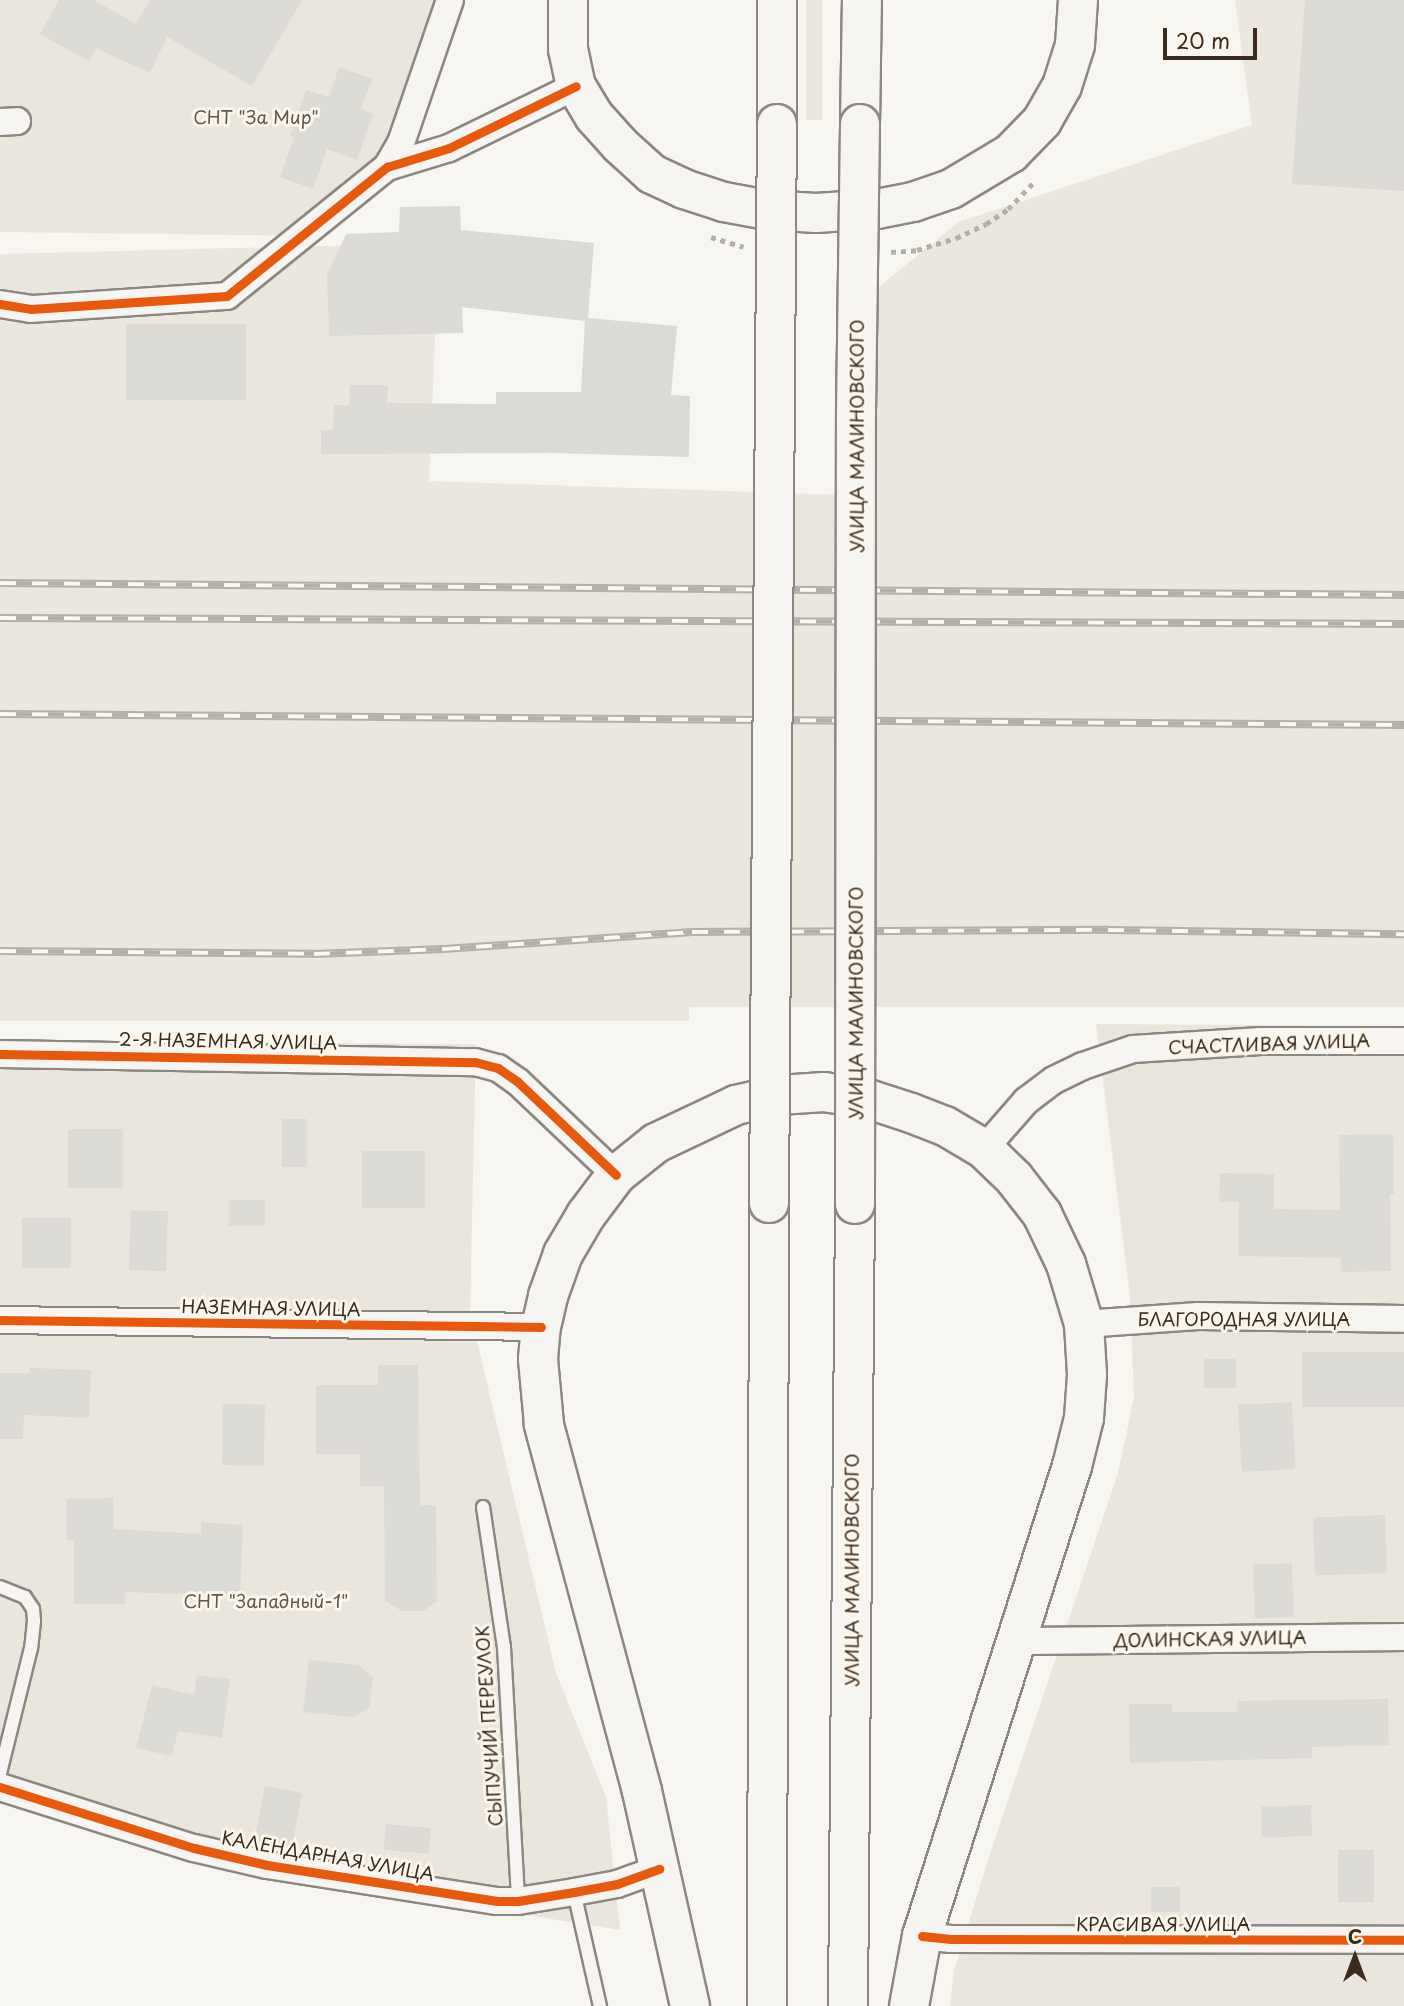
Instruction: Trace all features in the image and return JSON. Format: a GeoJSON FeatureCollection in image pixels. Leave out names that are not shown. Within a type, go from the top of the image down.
{"type":"FeatureCollection","features":[{"type":"Feature","properties":{"kind":"highway"},"geometry":{"type":"LineString","coordinates":[[568,0],[568,49],[576,86],[594,116],[620,145],[652,174],[684,189],[767,210],[816,213],[877,209],[951,189],[1012,153],[1042,121],[1062,86],[1075,45],[1077,0]]}},
{"type":"Feature","properties":{"kind":"highway"},"geometry":{"type":"LineString","coordinates":[[767,2006],[777,0]]}},
{"type":"Feature","properties":{"kind":"highway","name":"УЛИЦА МАЛИНОВСКОГО"},"geometry":{"type":"LineString","coordinates":[[848,2006],[855,1204],[856,412],[862,0]]}},
{"type":"Feature","properties":{"kind":"highway"},"geometry":{"type":"LineString","coordinates":[[690,2006],[659,1869],[544,1424],[538,1359],[541,1327],[548,1296],[563,1254],[586,1214],[616,1175],[656,1143],[695,1122],[736,1105],[779,1095],[824,1093],[867,1099],[945,1126],[984,1149],[1014,1178],[1042,1214],[1066,1264],[1084,1324],[1087,1375],[1084,1418],[1072,1466],[922,1936],[909,2006]]}},
{"type":"Feature","properties":{"kind":"street"},"geometry":{"type":"LineString","coordinates":[[0,304],[31,309],[227,296],[387,167],[401,143],[450,0]]}},
{"type":"Feature","properties":{"kind":"street"},"geometry":{"type":"LineString","coordinates":[[387,167],[449,148],[576,86]]}},
{"type":"Feature","properties":{"kind":"street","name":"СЧАСТЛИВАЯ УЛИЦА"},"geometry":{"type":"LineString","coordinates":[[984,1149],[1026,1101],[1054,1080],[1083,1066],[1133,1049],[1261,1041],[1404,1041]]}},
{"type":"Feature","properties":{"kind":"street","name":"2-Я НАЗЕМНАЯ УЛИЦА"},"geometry":{"type":"LineString","coordinates":[[0,1054],[455,1060],[498,1069],[518,1082],[616,1175]]}},
{"type":"Feature","properties":{"kind":"street","name":"БЛАГОРОДНАЯ УЛИЦА"},"geometry":{"type":"LineString","coordinates":[[1084,1324],[1198,1316],[1404,1319]]}},
{"type":"Feature","properties":{"kind":"street","name":"НАЗЕМНАЯ УЛИЦА"},"geometry":{"type":"LineString","coordinates":[[0,1320],[541,1327]]}},
{"type":"Feature","properties":{"kind":"street","name":"ДОЛИНСКАЯ УЛИЦА"},"geometry":{"type":"LineString","coordinates":[[1016,1641],[1404,1637]]}},
{"type":"Feature","properties":{"kind":"street","name":"КАЛЕНДАРНАЯ УЛИЦА"},"geometry":{"type":"LineString","coordinates":[[0,1787],[194,1847],[267,1865],[497,1901],[518,1901],[617,1884],[659,1869]]}},
{"type":"Feature","properties":{"kind":"street","name":"КРАСИВАЯ УЛИЦА"},"geometry":{"type":"LineString","coordinates":[[922,1936],[951,1939],[1404,1940]]}},
{"type":"Feature","properties":{"kind":"lane","name":"СЫПУЧИЙ ПЕРЕУЛОК"},"geometry":{"type":"LineString","coordinates":[[483,1507],[504,1647],[518,1901]]}},
{"type":"Feature","properties":{"kind":"lane"},"geometry":{"type":"LineString","coordinates":[[0,1587],[25,1597],[33,1609],[34,1621],[31,1648],[0,1773]]}},
{"type":"Feature","properties":{"kind":"lane"},"geometry":{"type":"LineString","coordinates":[[574,1892],[600,2006]]}},
{"type":"Feature","properties":{"kind":"shaded area"},"geometry":{"type":"Polygon","coordinates":[[[1235,0],[1404,0],[1404,1007],[0,1007],[0,254],[439,243],[429,481],[877,496],[871,405],[875,290],[959,222],[1252,125],[1235,0]]]}},
{"type":"Feature","properties":{"kind":"green space","name":"СНТ \"За Мир\""},"geometry":{"type":"Polygon","coordinates":[[[0,0],[459,0],[392,177],[316,236],[0,232],[0,0]]]}},
{"type":"Feature","properties":{"kind":"green space"},"geometry":{"type":"Polygon","coordinates":[[[806,0],[822,0],[822,120],[806,120],[806,0]]]}},
{"type":"Feature","properties":{"kind":"green space"},"geometry":{"type":"Polygon","coordinates":[[[0,983],[689,983],[689,1021],[0,1021],[0,983]]]}},
{"type":"Feature","properties":{"kind":"green space"},"geometry":{"type":"Polygon","coordinates":[[[1096,1024],[1404,1026],[1404,2006],[950,2006],[954,1971],[988,1860],[1118,1473],[1134,1398],[1130,1296],[1096,1024]]]}},
{"type":"Feature","properties":{"kind":"green space","name":"СНТ \"Западный-1\""},"geometry":{"type":"Polygon","coordinates":[[[0,1041],[476,1044],[470,1312],[556,1673],[606,1797],[620,1930],[208,1864],[0,1791],[0,1041]]]}},
{"type":"Feature","properties":{"kind":"building"},"geometry":{"type":"Polygon","coordinates":[[[59,0],[94,0],[136,24],[150,0],[302,0],[252,86],[167,37],[150,73],[96,48],[89,61],[40,34],[59,0]]]}},
{"type":"Feature","properties":{"kind":"building"},"geometry":{"type":"Polygon","coordinates":[[[1305,0],[1404,0],[1404,191],[1292,184],[1305,0]]]}},
{"type":"Feature","properties":{"kind":"building"},"geometry":{"type":"Polygon","coordinates":[[[339,67],[372,79],[361,109],[373,114],[357,160],[327,149],[313,189],[280,177],[294,137],[290,136],[306,90],[329,97],[339,67]]]}},
{"type":"Feature","properties":{"kind":"building"},"geometry":{"type":"Polygon","coordinates":[[[460,206],[461,230],[594,243],[588,318],[677,326],[671,395],[690,396],[689,457],[552,453],[321,454],[321,430],[333,430],[334,405],[349,405],[350,385],[388,385],[387,403],[496,404],[496,392],[581,392],[585,321],[462,307],[463,333],[329,336],[327,275],[346,234],[399,232],[400,207],[460,206]]]}},
{"type":"Feature","properties":{"kind":"building"},"geometry":{"type":"Polygon","coordinates":[[[126,324],[246,324],[246,400],[126,400],[126,324]]]}},
{"type":"Feature","properties":{"kind":"building"},"geometry":{"type":"Polygon","coordinates":[[[282,1119],[307,1119],[307,1167],[282,1167],[282,1119]]]}},
{"type":"Feature","properties":{"kind":"building"},"geometry":{"type":"Polygon","coordinates":[[[68,1129],[123,1129],[123,1188],[68,1188],[68,1129]]]}},
{"type":"Feature","properties":{"kind":"building"},"geometry":{"type":"Polygon","coordinates":[[[1393,1134],[1394,1194],[1390,1194],[1391,1271],[1341,1272],[1341,1258],[1238,1256],[1239,1202],[1219,1202],[1220,1173],[1274,1174],[1274,1209],[1340,1210],[1339,1135],[1393,1134]]]}},
{"type":"Feature","properties":{"kind":"building"},"geometry":{"type":"Polygon","coordinates":[[[362,1151],[425,1151],[425,1208],[362,1208],[362,1151]]]}},
{"type":"Feature","properties":{"kind":"building"},"geometry":{"type":"Polygon","coordinates":[[[229,1200],[265,1200],[265,1226],[229,1226],[229,1200]]]}},
{"type":"Feature","properties":{"kind":"building"},"geometry":{"type":"Polygon","coordinates":[[[131,1210],[168,1211],[166,1271],[129,1270],[131,1210]]]}},
{"type":"Feature","properties":{"kind":"building"},"geometry":{"type":"Polygon","coordinates":[[[22,1218],[71,1218],[71,1268],[22,1268],[22,1218]]]}},
{"type":"Feature","properties":{"kind":"building"},"geometry":{"type":"Polygon","coordinates":[[[1302,1352],[1404,1352],[1404,1407],[1302,1407],[1302,1352]]]}},
{"type":"Feature","properties":{"kind":"building"},"geometry":{"type":"Polygon","coordinates":[[[1204,1359],[1236,1359],[1236,1388],[1204,1388],[1204,1359]]]}},
{"type":"Feature","properties":{"kind":"building"},"geometry":{"type":"Polygon","coordinates":[[[378,1365],[418,1365],[420,1505],[436,1505],[437,1601],[423,1611],[402,1611],[385,1601],[384,1486],[360,1486],[360,1454],[316,1454],[316,1385],[378,1385],[378,1365]]]}},
{"type":"Feature","properties":{"kind":"building"},"geometry":{"type":"Polygon","coordinates":[[[30,1368],[91,1370],[89,1418],[24,1415],[23,1439],[0,1439],[0,1373],[30,1373],[30,1368]]]}},
{"type":"Feature","properties":{"kind":"building"},"geometry":{"type":"Polygon","coordinates":[[[1292,1402],[1296,1469],[1242,1472],[1238,1405],[1292,1402]]]}},
{"type":"Feature","properties":{"kind":"building"},"geometry":{"type":"Polygon","coordinates":[[[223,1404],[265,1405],[264,1466],[222,1465],[223,1404]]]}},
{"type":"Feature","properties":{"kind":"building"},"geometry":{"type":"Polygon","coordinates":[[[113,1498],[114,1529],[201,1534],[201,1522],[243,1525],[240,1596],[125,1592],[125,1604],[74,1604],[74,1540],[67,1540],[66,1499],[113,1498]]]}},
{"type":"Feature","properties":{"kind":"building"},"geometry":{"type":"Polygon","coordinates":[[[1385,1515],[1387,1573],[1315,1575],[1313,1518],[1385,1515]]]}},
{"type":"Feature","properties":{"kind":"building"},"geometry":{"type":"Polygon","coordinates":[[[1292,1563],[1294,1617],[1255,1618],[1253,1564],[1292,1563]]]}},
{"type":"Feature","properties":{"kind":"building"},"geometry":{"type":"Polygon","coordinates":[[[309,1660],[359,1665],[373,1678],[369,1708],[353,1717],[303,1712],[309,1660]]]}},
{"type":"Feature","properties":{"kind":"building"},"geometry":{"type":"Polygon","coordinates":[[[197,1675],[230,1679],[222,1738],[178,1731],[172,1756],[136,1748],[152,1685],[194,1695],[197,1675]]]}},
{"type":"Feature","properties":{"kind":"building"},"geometry":{"type":"Polygon","coordinates":[[[1388,1699],[1389,1745],[1312,1747],[1312,1758],[1130,1763],[1129,1704],[1172,1704],[1172,1712],[1237,1712],[1237,1701],[1388,1699]]]}},
{"type":"Feature","properties":{"kind":"building"},"geometry":{"type":"Polygon","coordinates":[[[265,1786],[302,1793],[291,1850],[254,1843],[265,1786]]]}},
{"type":"Feature","properties":{"kind":"building"},"geometry":{"type":"Polygon","coordinates":[[[1311,1805],[1312,1836],[1262,1838],[1261,1807],[1311,1805]]]}},
{"type":"Feature","properties":{"kind":"building"},"geometry":{"type":"Polygon","coordinates":[[[386,1824],[431,1828],[429,1854],[384,1850],[386,1824]]]}},
{"type":"Feature","properties":{"kind":"building"},"geometry":{"type":"Polygon","coordinates":[[[1338,1850],[1374,1850],[1374,1902],[1338,1902],[1338,1850]]]}},
{"type":"Feature","properties":{"kind":"building"},"geometry":{"type":"Polygon","coordinates":[[[1151,1887],[1180,1887],[1180,1912],[1151,1912],[1151,1887]]]}},
{"type":"Feature","properties":{"kind":"railway"},"geometry":{"type":"LineString","coordinates":[[0,583],[1404,595]]}},
{"type":"Feature","properties":{"kind":"railway"},"geometry":{"type":"LineString","coordinates":[[0,618],[1404,624]]}},
{"type":"Feature","properties":{"kind":"railway"},"geometry":{"type":"LineString","coordinates":[[0,714],[1404,725]]}},
{"type":"Feature","properties":{"kind":"railway"},"geometry":{"type":"LineString","coordinates":[[0,951],[314,954],[444,949],[692,932],[1108,930],[1404,934]]}},
{"type":"Feature","properties":{"kind":"cycle path"},"geometry":{"type":"LineString","coordinates":[[0,304],[31,309],[227,296],[387,167],[449,148],[576,86]]}},
{"type":"Feature","properties":{"kind":"cycle path"},"geometry":{"type":"LineString","coordinates":[[0,1054],[475,1062],[498,1068],[518,1082],[616,1175]]}},
{"type":"Feature","properties":{"kind":"cycle path"},"geometry":{"type":"LineString","coordinates":[[0,1320],[541,1327]]}},
{"type":"Feature","properties":{"kind":"cycle path"},"geometry":{"type":"LineString","coordinates":[[0,1787],[194,1848],[267,1865],[497,1901],[518,1901],[617,1884],[659,1869]]}},
{"type":"Feature","properties":{"kind":"cycle path"},"geometry":{"type":"LineString","coordinates":[[922,1936],[951,1939],[1404,1940]]}}]}
